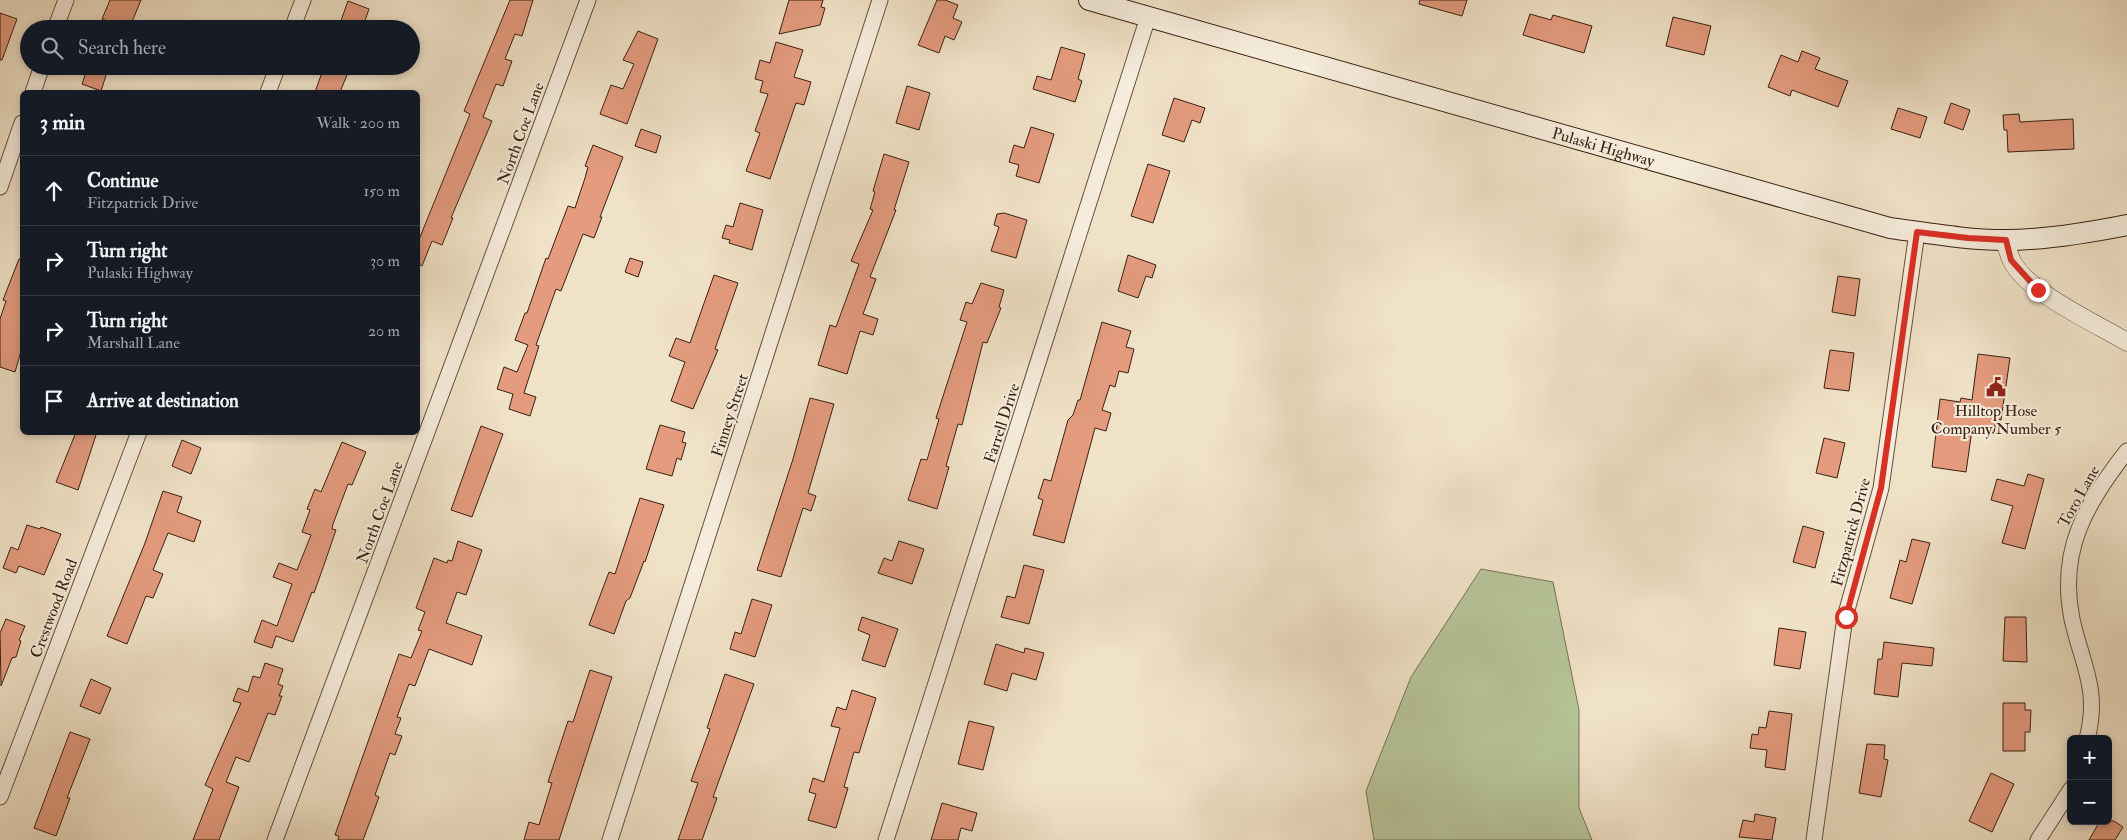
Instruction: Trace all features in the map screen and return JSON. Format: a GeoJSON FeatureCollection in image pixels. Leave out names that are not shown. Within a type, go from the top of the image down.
{"type":"FeatureCollection","features":[{"type":"Feature","properties":{"kind":"main road","name":"Pulaski Highway"},"geometry":{"type":"LineString","coordinates":[[1088,0],[1890,228],[1968,238],[2006,240],[2056,236],[2127,225]]}},
{"type":"Feature","properties":{"kind":"street"},"geometry":{"type":"LineString","coordinates":[[58,20],[66,0]]}},
{"type":"Feature","properties":{"kind":"street"},"geometry":{"type":"LineString","coordinates":[[295,20],[303,0]]}},
{"type":"Feature","properties":{"kind":"street","name":"North Coe Lane"},"geometry":{"type":"LineString","coordinates":[[275,840],[588,0]]}},
{"type":"Feature","properties":{"kind":"street","name":"Finney Street"},"geometry":{"type":"LineString","coordinates":[[610,840],[880,0]]}},
{"type":"Feature","properties":{"kind":"street","name":"Farrell Drive"},"geometry":{"type":"LineString","coordinates":[[886,840],[1148,18]]}},
{"type":"Feature","properties":{"kind":"street"},"geometry":{"type":"LineString","coordinates":[[34,90],[39,75]]}},
{"type":"Feature","properties":{"kind":"street"},"geometry":{"type":"LineString","coordinates":[[269,90],[275,75]]}},
{"type":"Feature","properties":{"kind":"street"},"geometry":{"type":"LineString","coordinates":[[0,187],[20,129]]}},
{"type":"Feature","properties":{"kind":"street","name":"Fitzpatrick Drive"},"geometry":{"type":"LineString","coordinates":[[1814,840],[1846,617],[1881,488],[1917,232]]}},
{"type":"Feature","properties":{"kind":"street"},"geometry":{"type":"LineString","coordinates":[[2006,240],[2011,260],[2038,290],[2127,342]]}},
{"type":"Feature","properties":{"kind":"street","name":"Crestwood Road"},"geometry":{"type":"LineString","coordinates":[[0,797],[138,435]]}},
{"type":"Feature","properties":{"kind":"street","name":"Toro Lane"},"geometry":{"type":"LineString","coordinates":[[2088,735],[2092,699],[2088,670],[2072,619],[2069,560],[2075,537],[2085,514],[2099,488],[2127,451]]}},
{"type":"Feature","properties":{"kind":"street"},"geometry":{"type":"LineString","coordinates":[[2038,840],[2067,795]]}},
{"type":"Feature","properties":{"kind":"green space"},"geometry":{"type":"Polygon","coordinates":[[[1481,569],[1553,582],[1579,710],[1579,808],[1592,840],[1374,840],[1366,791],[1411,677],[1481,569]]]}},
{"type":"Feature","properties":{"kind":"building"},"geometry":{"type":"Polygon","coordinates":[[[110,0],[141,0],[133,20],[102,19],[110,0]]]}},
{"type":"Feature","properties":{"kind":"building"},"geometry":{"type":"Polygon","coordinates":[[[510,0],[533,0],[522,36],[515,34],[505,59],[512,61],[503,86],[496,84],[483,117],[492,121],[451,218],[453,218],[442,245],[432,241],[422,266],[420,265],[420,237],[470,114],[464,111],[510,0]]]}},
{"type":"Feature","properties":{"kind":"building"},"geometry":{"type":"Polygon","coordinates":[[[789,0],[823,0],[821,7],[825,8],[820,25],[779,34],[789,0]]]}},
{"type":"Feature","properties":{"kind":"building"},"geometry":{"type":"Polygon","coordinates":[[[937,0],[945,0],[958,5],[953,18],[962,22],[954,40],[945,36],[939,53],[918,45],[937,0]]]}},
{"type":"Feature","properties":{"kind":"building"},"geometry":{"type":"Polygon","coordinates":[[[1420,0],[1467,0],[1462,16],[1419,4],[1420,0]]]}},
{"type":"Feature","properties":{"kind":"building"},"geometry":{"type":"Polygon","coordinates":[[[348,1],[369,9],[365,20],[341,20],[348,1]]]}},
{"type":"Feature","properties":{"kind":"building"},"geometry":{"type":"Polygon","coordinates":[[[0,13],[17,19],[2,60],[0,60],[0,13]]]}},
{"type":"Feature","properties":{"kind":"building"},"geometry":{"type":"Polygon","coordinates":[[[1530,14],[1551,20],[1553,15],[1592,26],[1584,53],[1523,35],[1530,14]]]}},
{"type":"Feature","properties":{"kind":"building"},"geometry":{"type":"Polygon","coordinates":[[[1673,17],[1711,26],[1704,55],[1666,46],[1673,17]]]}},
{"type":"Feature","properties":{"kind":"building"},"geometry":{"type":"Polygon","coordinates":[[[638,31],[658,39],[627,124],[600,114],[611,85],[623,89],[634,64],[623,60],[638,31]]]}},
{"type":"Feature","properties":{"kind":"building"},"geometry":{"type":"Polygon","coordinates":[[[776,42],[803,50],[794,77],[811,82],[804,105],[796,103],[770,179],[746,171],[760,133],[755,131],[768,94],[760,92],[763,81],[755,79],[760,60],[770,63],[776,42]]]}},
{"type":"Feature","properties":{"kind":"building"},"geometry":{"type":"Polygon","coordinates":[[[1061,47],[1085,54],[1078,79],[1082,81],[1075,102],[1033,89],[1037,76],[1051,80],[1061,47]]]}},
{"type":"Feature","properties":{"kind":"building"},"geometry":{"type":"Polygon","coordinates":[[[1802,51],[1820,58],[1815,69],[1848,81],[1838,107],[1792,90],[1790,96],[1768,87],[1781,55],[1798,62],[1802,51]]]}},
{"type":"Feature","properties":{"kind":"building"},"geometry":{"type":"Polygon","coordinates":[[[85,75],[106,75],[101,90],[82,84],[85,75]]]}},
{"type":"Feature","properties":{"kind":"building"},"geometry":{"type":"Polygon","coordinates":[[[321,75],[347,75],[341,90],[316,90],[321,75]]]}},
{"type":"Feature","properties":{"kind":"building"},"geometry":{"type":"Polygon","coordinates":[[[907,86],[930,93],[919,130],[896,123],[907,86]]]}},
{"type":"Feature","properties":{"kind":"building"},"geometry":{"type":"Polygon","coordinates":[[[1174,98],[1205,108],[1200,123],[1192,120],[1184,142],[1162,135],[1174,98]]]}},
{"type":"Feature","properties":{"kind":"building"},"geometry":{"type":"Polygon","coordinates":[[[1951,103],[1970,110],[1963,130],[1944,123],[1951,103]]]}},
{"type":"Feature","properties":{"kind":"building"},"geometry":{"type":"Polygon","coordinates":[[[1898,108],[1927,117],[1920,138],[1891,129],[1898,108]]]}},
{"type":"Feature","properties":{"kind":"building"},"geometry":{"type":"Polygon","coordinates":[[[2019,114],[2020,122],[2073,119],[2074,149],[2008,152],[2007,130],[2004,130],[2003,115],[2019,114]]]}},
{"type":"Feature","properties":{"kind":"building"},"geometry":{"type":"Polygon","coordinates":[[[1031,127],[1054,134],[1039,183],[1016,176],[1019,165],[1009,162],[1014,145],[1024,148],[1031,127]]]}},
{"type":"Feature","properties":{"kind":"building"},"geometry":{"type":"Polygon","coordinates":[[[641,129],[661,136],[656,153],[635,146],[641,129]]]}},
{"type":"Feature","properties":{"kind":"building"},"geometry":{"type":"Polygon","coordinates":[[[593,145],[623,157],[594,238],[583,234],[561,291],[556,289],[536,345],[539,346],[524,393],[536,397],[530,416],[509,409],[513,394],[497,389],[504,367],[517,372],[528,345],[515,340],[568,206],[575,208],[588,167],[585,166],[593,145]]]}},
{"type":"Feature","properties":{"kind":"building"},"geometry":{"type":"Polygon","coordinates":[[[884,154],[909,162],[894,210],[896,210],[870,277],[876,279],[863,314],[878,319],[873,335],[860,331],[847,374],[818,365],[830,325],[836,327],[859,264],[851,261],[873,210],[870,209],[875,192],[873,191],[884,154]]]}},
{"type":"Feature","properties":{"kind":"building"},"geometry":{"type":"Polygon","coordinates":[[[1148,164],[1170,171],[1153,223],[1131,216],[1148,164]]]}},
{"type":"Feature","properties":{"kind":"building"},"geometry":{"type":"Polygon","coordinates":[[[740,203],[763,210],[752,250],[729,243],[730,240],[722,238],[726,225],[733,227],[740,203]]]}},
{"type":"Feature","properties":{"kind":"building"},"geometry":{"type":"Polygon","coordinates":[[[1004,213],[1027,220],[1016,258],[991,251],[999,227],[994,225],[997,214],[1004,213]]]}},
{"type":"Feature","properties":{"kind":"building"},"geometry":{"type":"Polygon","coordinates":[[[1128,255],[1156,265],[1152,278],[1146,276],[1138,298],[1118,291],[1128,255]]]}},
{"type":"Feature","properties":{"kind":"building"},"geometry":{"type":"Polygon","coordinates":[[[630,258],[643,262],[638,277],[625,272],[630,258]]]}},
{"type":"Feature","properties":{"kind":"building"},"geometry":{"type":"Polygon","coordinates":[[[20,259],[20,355],[15,372],[0,367],[0,319],[6,301],[3,300],[20,259]]]}},
{"type":"Feature","properties":{"kind":"building"},"geometry":{"type":"Polygon","coordinates":[[[714,275],[738,283],[715,349],[718,350],[693,409],[671,401],[685,362],[669,356],[676,338],[690,343],[714,275]]]}},
{"type":"Feature","properties":{"kind":"building"},"geometry":{"type":"Polygon","coordinates":[[[1838,276],[1860,279],[1855,316],[1832,312],[1838,276]]]}},
{"type":"Feature","properties":{"kind":"building"},"geometry":{"type":"Polygon","coordinates":[[[981,283],[1004,290],[999,307],[1001,308],[987,343],[983,342],[962,425],[958,424],[946,466],[949,467],[937,509],[908,500],[921,459],[927,460],[939,419],[936,418],[967,322],[960,320],[966,302],[972,304],[981,283]]]}},
{"type":"Feature","properties":{"kind":"building"},"geometry":{"type":"Polygon","coordinates":[[[1102,322],[1131,331],[1126,347],[1134,349],[1128,373],[1119,371],[1115,387],[1110,385],[1102,410],[1111,413],[1106,431],[1095,428],[1064,543],[1033,535],[1043,500],[1038,498],[1044,479],[1051,481],[1068,420],[1073,415],[1078,400],[1080,400],[1102,322]]]}},
{"type":"Feature","properties":{"kind":"building"},"geometry":{"type":"Polygon","coordinates":[[[1830,350],[1854,353],[1849,391],[1824,388],[1830,350]]]}},
{"type":"Feature","properties":{"kind":"building"},"geometry":{"type":"Polygon","coordinates":[[[1978,354],[2010,358],[2001,420],[1996,419],[1994,433],[1972,430],[1966,472],[1932,467],[1940,399],[1960,402],[1961,398],[1972,400],[1978,354]]]}},
{"type":"Feature","properties":{"kind":"building"},"geometry":{"type":"Polygon","coordinates":[[[810,398],[834,404],[808,493],[816,496],[811,511],[803,508],[781,577],[757,570],[793,459],[810,398]]]}},
{"type":"Feature","properties":{"kind":"building"},"geometry":{"type":"Polygon","coordinates":[[[660,425],[685,432],[682,442],[686,443],[681,460],[677,458],[672,476],[646,469],[660,425]]]}},
{"type":"Feature","properties":{"kind":"building"},"geometry":{"type":"Polygon","coordinates":[[[481,426],[503,434],[472,517],[451,510],[481,426]]]}},
{"type":"Feature","properties":{"kind":"building"},"geometry":{"type":"Polygon","coordinates":[[[75,435],[96,435],[78,490],[56,482],[75,435]]]}},
{"type":"Feature","properties":{"kind":"building"},"geometry":{"type":"Polygon","coordinates":[[[1824,438],[1845,443],[1837,478],[1816,473],[1824,438]]]}},
{"type":"Feature","properties":{"kind":"building"},"geometry":{"type":"Polygon","coordinates":[[[182,440],[201,448],[191,474],[172,466],[182,440]]]}},
{"type":"Feature","properties":{"kind":"building"},"geometry":{"type":"Polygon","coordinates":[[[342,442],[366,452],[352,485],[348,484],[333,524],[332,529],[336,530],[325,562],[293,642],[276,636],[272,648],[254,642],[262,620],[277,626],[292,584],[273,577],[279,563],[297,570],[311,535],[302,532],[310,510],[307,509],[315,489],[321,492],[342,442]]]}},
{"type":"Feature","properties":{"kind":"building"},"geometry":{"type":"Polygon","coordinates":[[[2028,474],[2044,479],[2025,549],[2002,543],[2013,506],[1991,500],[1997,479],[2024,486],[2028,474]]]}},
{"type":"Feature","properties":{"kind":"building"},"geometry":{"type":"Polygon","coordinates":[[[163,491],[182,497],[177,512],[201,521],[194,542],[168,533],[153,570],[163,574],[153,598],[146,596],[127,644],[107,636],[145,543],[163,491]]]}},
{"type":"Feature","properties":{"kind":"building"},"geometry":{"type":"Polygon","coordinates":[[[640,498],[664,505],[645,562],[630,598],[626,601],[614,634],[589,625],[609,572],[615,574],[640,498]]]}},
{"type":"Feature","properties":{"kind":"building"},"geometry":{"type":"Polygon","coordinates":[[[27,525],[40,529],[41,527],[61,534],[44,575],[19,566],[16,573],[3,568],[11,547],[18,550],[27,525]]]}},
{"type":"Feature","properties":{"kind":"building"},"geometry":{"type":"Polygon","coordinates":[[[1803,526],[1824,532],[1815,568],[1793,562],[1803,526]]]}},
{"type":"Feature","properties":{"kind":"building"},"geometry":{"type":"Polygon","coordinates":[[[1912,539],[1930,543],[1912,604],[1890,598],[1900,560],[1906,562],[1912,539]]]}},
{"type":"Feature","properties":{"kind":"building"},"geometry":{"type":"Polygon","coordinates":[[[458,541],[482,550],[466,595],[457,592],[446,623],[482,636],[472,665],[429,649],[415,686],[409,684],[397,717],[401,718],[395,734],[402,736],[395,755],[390,753],[375,795],[379,797],[363,840],[338,840],[339,836],[335,835],[399,654],[411,658],[422,631],[418,630],[425,612],[416,608],[434,558],[447,563],[448,560],[452,561],[458,541]]]}},
{"type":"Feature","properties":{"kind":"building"},"geometry":{"type":"Polygon","coordinates":[[[899,541],[924,549],[912,584],[878,573],[884,558],[892,561],[899,541]]]}},
{"type":"Feature","properties":{"kind":"building"},"geometry":{"type":"Polygon","coordinates":[[[1024,565],[1044,570],[1029,624],[1001,617],[1007,596],[1015,598],[1024,565]]]}},
{"type":"Feature","properties":{"kind":"building"},"geometry":{"type":"Polygon","coordinates":[[[752,599],[772,605],[755,657],[730,649],[735,632],[741,634],[752,599]]]}},
{"type":"Feature","properties":{"kind":"building"},"geometry":{"type":"Polygon","coordinates":[[[862,617],[898,629],[885,667],[862,660],[870,635],[858,630],[862,617]]]}},
{"type":"Feature","properties":{"kind":"building"},"geometry":{"type":"Polygon","coordinates":[[[2005,617],[2026,617],[2027,662],[2003,661],[2005,617]]]}},
{"type":"Feature","properties":{"kind":"building"},"geometry":{"type":"Polygon","coordinates":[[[6,619],[25,626],[19,640],[21,641],[16,657],[12,658],[1,686],[0,633],[6,619]]]}},
{"type":"Feature","properties":{"kind":"building"},"geometry":{"type":"Polygon","coordinates":[[[1779,628],[1806,632],[1800,669],[1774,665],[1779,628]]]}},
{"type":"Feature","properties":{"kind":"building"},"geometry":{"type":"Polygon","coordinates":[[[1884,642],[1934,648],[1932,666],[1902,663],[1898,697],[1874,694],[1878,659],[1882,659],[1884,642]]]}},
{"type":"Feature","properties":{"kind":"building"},"geometry":{"type":"Polygon","coordinates":[[[996,644],[1024,653],[1025,648],[1044,653],[1036,680],[1012,673],[1007,691],[984,684],[996,644]]]}},
{"type":"Feature","properties":{"kind":"building"},"geometry":{"type":"Polygon","coordinates":[[[265,663],[283,669],[278,684],[283,686],[279,696],[282,696],[275,715],[268,713],[249,762],[236,757],[226,782],[239,787],[219,840],[193,840],[213,789],[205,785],[241,703],[233,701],[238,688],[248,692],[253,676],[260,678],[265,663]]]}},
{"type":"Feature","properties":{"kind":"building"},"geometry":{"type":"Polygon","coordinates":[[[590,670],[612,677],[559,840],[524,840],[529,822],[539,825],[552,783],[548,782],[568,721],[573,722],[590,670]]]}},
{"type":"Feature","properties":{"kind":"building"},"geometry":{"type":"Polygon","coordinates":[[[725,674],[754,684],[713,797],[717,798],[702,840],[678,840],[698,783],[691,781],[710,729],[707,728],[725,674]]]}},
{"type":"Feature","properties":{"kind":"building"},"geometry":{"type":"Polygon","coordinates":[[[91,679],[111,688],[100,714],[80,706],[91,679]]]}},
{"type":"Feature","properties":{"kind":"building"},"geometry":{"type":"Polygon","coordinates":[[[852,690],[876,698],[859,753],[854,752],[844,787],[848,788],[836,828],[808,820],[816,794],[809,792],[813,778],[824,782],[840,728],[831,726],[837,707],[846,710],[852,690]]]}},
{"type":"Feature","properties":{"kind":"building"},"geometry":{"type":"Polygon","coordinates":[[[2003,703],[2025,703],[2025,710],[2031,710],[2030,732],[2025,732],[2025,751],[2003,751],[2003,703]]]}},
{"type":"Feature","properties":{"kind":"building"},"geometry":{"type":"Polygon","coordinates":[[[1769,711],[1792,714],[1785,770],[1765,767],[1767,750],[1750,748],[1752,734],[1758,735],[1759,727],[1766,728],[1769,711]]]}},
{"type":"Feature","properties":{"kind":"building"},"geometry":{"type":"Polygon","coordinates":[[[969,721],[994,727],[983,770],[958,764],[969,721]]]}},
{"type":"Feature","properties":{"kind":"building"},"geometry":{"type":"Polygon","coordinates":[[[70,732],[90,739],[67,798],[70,798],[56,836],[34,828],[70,732]]]}},
{"type":"Feature","properties":{"kind":"building"},"geometry":{"type":"Polygon","coordinates":[[[1867,744],[1885,745],[1884,759],[1888,760],[1881,797],[1859,793],[1867,744]]]}},
{"type":"Feature","properties":{"kind":"building"},"geometry":{"type":"Polygon","coordinates":[[[1991,773],[2014,784],[1992,832],[1969,821],[1991,773]]]}},
{"type":"Feature","properties":{"kind":"building"},"geometry":{"type":"Polygon","coordinates":[[[942,803],[977,813],[972,831],[961,828],[958,840],[931,840],[942,803]]]}},
{"type":"Feature","properties":{"kind":"building"},"geometry":{"type":"Polygon","coordinates":[[[1755,814],[1776,818],[1772,840],[1739,837],[1743,820],[1754,822],[1755,814]]]}},
{"type":"Feature","properties":{"kind":"building"},"geometry":{"type":"Polygon","coordinates":[[[2112,821],[2114,821],[2123,827],[2115,840],[2089,840],[2098,825],[2112,825],[2112,821]]]}},
{"type":"Feature","properties":{"kind":"place","name":"Hilltop Hose Company Number 5"},"geometry":{"type":"Point","coordinates":[1996,387]}},
{"type":"Feature","properties":{"kind":"route"},"geometry":{"type":"LineString","coordinates":[[1846,617],[1881,488],[1917,232],[2006,240],[2011,260],[2038,290]]}}]}
